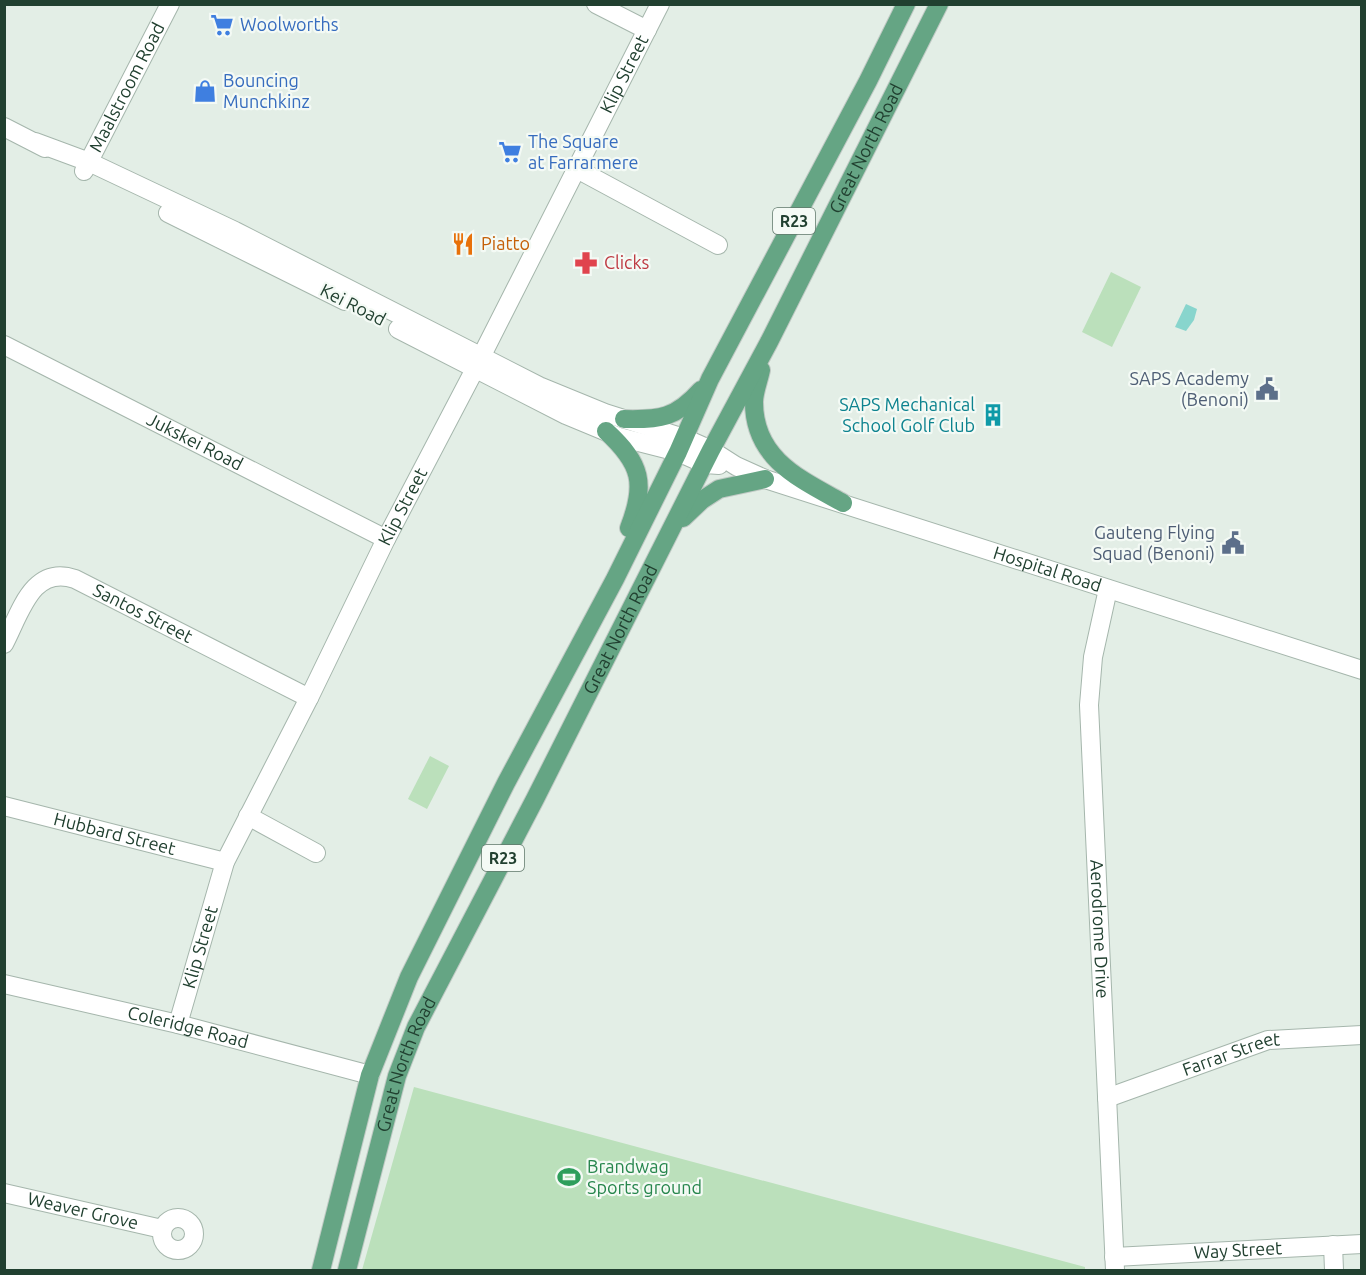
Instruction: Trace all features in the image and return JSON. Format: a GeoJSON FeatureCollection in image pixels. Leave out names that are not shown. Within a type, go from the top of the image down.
{"type":"FeatureCollection","features":[{"type":"Feature","properties":{"kind":"main road","name":"Great North Road"},"geometry":{"type":"LineString","coordinates":[[321,1270],[370,1075],[409,977],[506,783],[615,579],[681,445],[710,380],[868,81],[906,4]]}},
{"type":"Feature","properties":{"kind":"main road","name":"Great North Road"},"geometry":{"type":"LineString","coordinates":[[347,1270],[397,1076],[416,1027],[769,342],[939,4]]}},
{"type":"Feature","properties":{"kind":"main road"},"geometry":{"type":"LineString","coordinates":[[868,81],[894,96]]}},
{"type":"Feature","properties":{"kind":"main road"},"geometry":{"type":"LineString","coordinates":[[769,342],[754,399],[756,420],[761,436],[771,454],[787,470],[843,503]]}},
{"type":"Feature","properties":{"kind":"main road"},"geometry":{"type":"LineString","coordinates":[[624,419],[653,420],[679,411],[710,380]]}},
{"type":"Feature","properties":{"kind":"main road"},"geometry":{"type":"LineString","coordinates":[[606,431],[629,455],[636,468],[640,489],[637,507],[615,579]]}},
{"type":"Feature","properties":{"kind":"main road"},"geometry":{"type":"LineString","coordinates":[[674,525],[702,500],[719,489],[765,479]]}},
{"type":"Feature","properties":{"kind":"street","name":"Maalstroom Road"},"geometry":{"type":"LineString","coordinates":[[87,166],[170,4]]}},
{"type":"Feature","properties":{"kind":"street"},"geometry":{"type":"LineString","coordinates":[[596,4],[647,30]]}},
{"type":"Feature","properties":{"kind":"street","name":"Klip Street"},"geometry":{"type":"LineString","coordinates":[[178,1024],[225,862],[309,698],[386,538],[478,363],[660,4]]}},
{"type":"Feature","properties":{"kind":"street","name":"Kei Road"},"geometry":{"type":"LineString","coordinates":[[4,127],[235,231],[478,363],[566,415],[606,431],[681,445]]}},
{"type":"Feature","properties":{"kind":"street"},"geometry":{"type":"LineString","coordinates":[[577,169],[718,245]]}},
{"type":"Feature","properties":{"kind":"street","name":"Jukskei Road"},"geometry":{"type":"LineString","coordinates":[[4,345],[386,538]]}},
{"type":"Feature","properties":{"kind":"street","name":"Kei Road"},"geometry":{"type":"LineString","coordinates":[[478,363],[624,419],[681,445]]}},
{"type":"Feature","properties":{"kind":"street","name":"Hospital Road"},"geometry":{"type":"LineString","coordinates":[[681,445],[765,479],[1362,670]]}},
{"type":"Feature","properties":{"kind":"street","name":"Santos Street"},"geometry":{"type":"LineString","coordinates":[[4,644],[32,591],[40,581],[52,576],[64,575],[309,698]]}},
{"type":"Feature","properties":{"kind":"street","name":"Aerodrome Drive"},"geometry":{"type":"LineString","coordinates":[[1108,589],[1093,657],[1089,705],[1115,1264]]}},
{"type":"Feature","properties":{"kind":"street","name":"Hubbard Street"},"geometry":{"type":"LineString","coordinates":[[4,806],[225,862]]}},
{"type":"Feature","properties":{"kind":"street"},"geometry":{"type":"LineString","coordinates":[[248,816],[316,853]]}},
{"type":"Feature","properties":{"kind":"street","name":"Coleridge Road"},"geometry":{"type":"LineString","coordinates":[[4,984],[178,1024],[370,1075]]}},
{"type":"Feature","properties":{"kind":"street","name":"Farrar Street"},"geometry":{"type":"LineString","coordinates":[[1107,1098],[1268,1040],[1362,1035]]}},
{"type":"Feature","properties":{"kind":"street","name":"Weaver Grove"},"geometry":{"type":"LineString","coordinates":[[4,1193],[162,1229]]}},
{"type":"Feature","properties":{"kind":"street","name":"Way Street"},"geometry":{"type":"LineString","coordinates":[[1115,1264],[1362,1244]]}},
{"type":"Feature","properties":{"kind":"street"},"geometry":{"type":"LineString","coordinates":[[1333,1245],[1334,1270]]}},
{"type":"Feature","properties":{"kind":"green space"},"geometry":{"type":"Polygon","coordinates":[[[1111,272],[1141,287],[1112,347],[1082,332],[1111,272]]]}},
{"type":"Feature","properties":{"kind":"green space"},"geometry":{"type":"Polygon","coordinates":[[[430,756],[449,766],[427,809],[408,799],[430,756]]]}},
{"type":"Feature","properties":{"kind":"green space","name":"Brandwag Sports ground"},"geometry":{"type":"Polygon","coordinates":[[[414,1087],[1085,1267],[1085,1270],[362,1270],[414,1087]]]}},
{"type":"Feature","properties":{"kind":"water"},"geometry":{"type":"Polygon","coordinates":[[[1186,304],[1197,309],[1194,320],[1186,331],[1175,327],[1186,304]]]}},
{"type":"Feature","properties":{"kind":"place","name":"Woolworths"},"geometry":{"type":"Point","coordinates":[222,25]}},
{"type":"Feature","properties":{"kind":"place","name":"Bouncing Munchkinz"},"geometry":{"type":"Point","coordinates":[205,91]}},
{"type":"Feature","properties":{"kind":"place","name":"The Square at Farrarmere"},"geometry":{"type":"Point","coordinates":[510,152]}},
{"type":"Feature","properties":{"kind":"place","name":"Piatto"},"geometry":{"type":"Point","coordinates":[463,244]}},
{"type":"Feature","properties":{"kind":"place","name":"Clicks"},"geometry":{"type":"Point","coordinates":[586,263]}},
{"type":"Feature","properties":{"kind":"place","name":"SAPS Academy (Benoni)"},"geometry":{"type":"Point","coordinates":[1267,389]}},
{"type":"Feature","properties":{"kind":"place","name":"SAPS Mechanical School Golf Club"},"geometry":{"type":"Point","coordinates":[993,415]}},
{"type":"Feature","properties":{"kind":"place","name":"Gauteng Flying Squad (Benoni)"},"geometry":{"type":"Point","coordinates":[1233,543]}},
{"type":"Feature","properties":{"kind":"place","name":"Brandwag Sports ground"},"geometry":{"type":"Point","coordinates":[569,1177]}}]}
